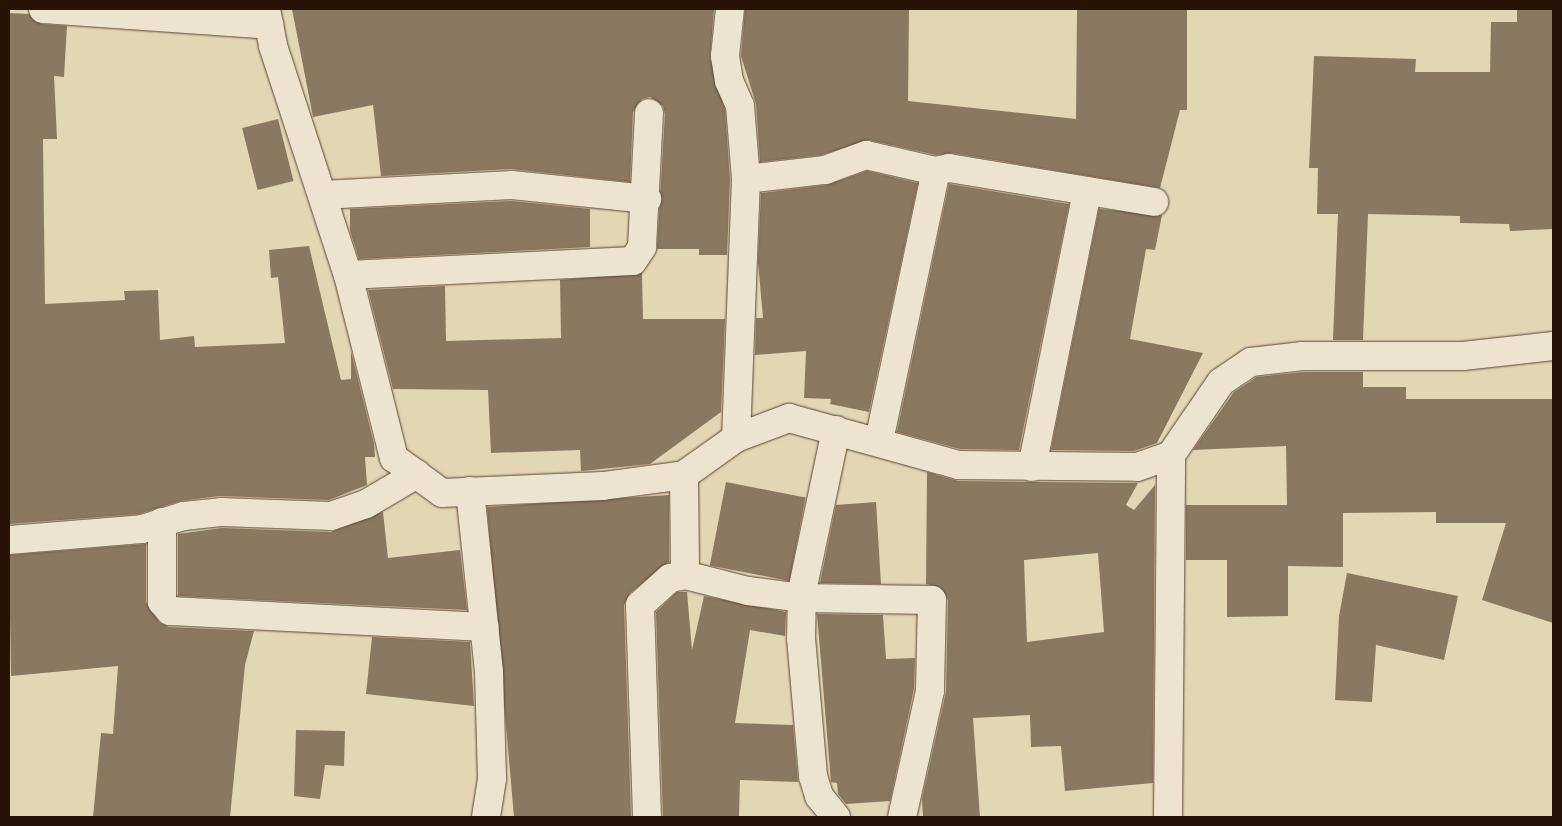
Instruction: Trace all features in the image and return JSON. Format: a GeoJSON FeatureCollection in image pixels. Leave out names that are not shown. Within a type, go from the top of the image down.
{"type":"FeatureCollection","features":[{"type":"Feature","properties":{"kind":"street"},"geometry":{"type":"LineString","coordinates":[[43,9],[267,17],[348,276],[394,458],[442,493],[602,486],[684,475],[736,438],[789,418],[879,441],[958,465],[1032,468],[1137,467],[1171,455]]}},
{"type":"Feature","properties":{"kind":"street"},"geometry":{"type":"LineString","coordinates":[[730,9],[726,56],[729,81],[740,106],[746,179],[736,438]]}},
{"type":"Feature","properties":{"kind":"street"},"geometry":{"type":"LineString","coordinates":[[348,276],[633,261],[642,247],[647,199],[649,113]]}},
{"type":"Feature","properties":{"kind":"street"},"geometry":{"type":"LineString","coordinates":[[746,179],[824,170],[866,155],[936,171],[949,168],[1154,202]]}},
{"type":"Feature","properties":{"kind":"street"},"geometry":{"type":"LineString","coordinates":[[879,441],[936,171]]}},
{"type":"Feature","properties":{"kind":"street"},"geometry":{"type":"LineString","coordinates":[[322,195],[512,185],[647,199]]}},
{"type":"Feature","properties":{"kind":"street"},"geometry":{"type":"LineString","coordinates":[[1032,468],[1087,191]]}},
{"type":"Feature","properties":{"kind":"street"},"geometry":{"type":"LineString","coordinates":[[1168,817],[1171,455],[1221,382],[1251,362],[1303,356],[1463,356],[1553,346]]}},
{"type":"Feature","properties":{"kind":"street"},"geometry":{"type":"LineString","coordinates":[[836,430],[802,598],[813,776],[819,796],[836,817]]}},
{"type":"Feature","properties":{"kind":"street"},"geometry":{"type":"LineString","coordinates":[[9,540],[142,529],[162,522],[221,512],[331,516],[366,504],[416,474]]}},
{"type":"Feature","properties":{"kind":"street"},"geometry":{"type":"LineString","coordinates":[[684,475],[685,575]]}},
{"type":"Feature","properties":{"kind":"street"},"geometry":{"type":"LineString","coordinates":[[470,491],[485,627],[492,780],[486,817]]}},
{"type":"Feature","properties":{"kind":"street"},"geometry":{"type":"LineString","coordinates":[[162,522],[162,602],[170,611],[485,627]]}},
{"type":"Feature","properties":{"kind":"street"},"geometry":{"type":"LineString","coordinates":[[647,817],[640,605],[670,578],[685,575],[748,590],[802,598],[932,600],[930,691],[902,817]]}},
{"type":"Feature","properties":{"kind":"building"},"geometry":{"type":"Polygon","coordinates":[[[292,9],[714,9],[710,58],[725,110],[730,179],[727,255],[699,255],[699,249],[657,249],[665,114],[663,106],[650,97],[642,99],[633,112],[630,182],[511,169],[381,176],[373,105],[313,117],[292,9]]]}},
{"type":"Feature","properties":{"kind":"building"},"geometry":{"type":"Polygon","coordinates":[[[745,9],[909,9],[908,101],[1076,119],[1077,9],[1187,9],[1187,110],[1180,110],[1160,188],[952,153],[936,155],[869,140],[821,155],[760,162],[756,104],[741,56],[745,9]]]}},
{"type":"Feature","properties":{"kind":"building"},"geometry":{"type":"Polygon","coordinates":[[[1517,9],[1553,9],[1553,229],[1510,231],[1509,224],[1460,223],[1460,216],[1368,214],[1363,340],[1333,340],[1338,214],[1317,214],[1318,168],[1309,168],[1314,56],[1416,59],[1415,72],[1490,72],[1491,22],[1517,22],[1517,9]]]}},
{"type":"Feature","properties":{"kind":"building"},"geometry":{"type":"Polygon","coordinates":[[[9,13],[29,14],[41,24],[67,26],[64,77],[54,76],[57,139],[43,139],[45,304],[125,300],[124,291],[158,290],[160,340],[194,336],[195,347],[285,343],[278,277],[271,278],[269,250],[309,246],[341,380],[351,379],[351,351],[374,444],[375,457],[365,457],[367,485],[329,500],[219,496],[180,501],[139,514],[9,524],[9,13]]]}},
{"type":"Feature","properties":{"kind":"building"},"geometry":{"type":"Polygon","coordinates":[[[278,119],[293,181],[258,190],[242,128],[278,119]]]}},
{"type":"Feature","properties":{"kind":"building"},"geometry":{"type":"Polygon","coordinates":[[[867,171],[918,183],[869,412],[830,404],[831,399],[804,398],[806,351],[755,355],[756,318],[763,318],[758,262],[761,193],[827,185],[867,171]]]}},
{"type":"Feature","properties":{"kind":"building"},"geometry":{"type":"Polygon","coordinates":[[[949,184],[1069,204],[1019,450],[960,449],[897,432],[949,184]]]}},
{"type":"Feature","properties":{"kind":"building"},"geometry":{"type":"Polygon","coordinates":[[[512,201],[590,209],[590,247],[359,259],[350,231],[350,209],[512,201]]]}},
{"type":"Feature","properties":{"kind":"building"},"geometry":{"type":"Polygon","coordinates":[[[1099,209],[1162,215],[1155,250],[1146,249],[1130,339],[1203,353],[1157,443],[1134,451],[1051,450],[1099,209]]]}},
{"type":"Feature","properties":{"kind":"building"},"geometry":{"type":"Polygon","coordinates":[[[642,273],[643,319],[725,319],[721,412],[650,464],[581,471],[580,450],[491,453],[488,390],[393,389],[368,290],[445,286],[446,341],[561,338],[560,280],[642,273]]]}},
{"type":"Feature","properties":{"kind":"building"},"geometry":{"type":"Polygon","coordinates":[[[1304,372],[1363,372],[1363,387],[1406,387],[1406,399],[1553,399],[1553,623],[1482,600],[1506,523],[1436,523],[1436,512],[1343,513],[1343,567],[1288,566],[1288,616],[1227,617],[1227,560],[1186,560],[1186,505],[1287,505],[1286,446],[1193,450],[1234,392],[1257,377],[1304,372]]]}},
{"type":"Feature","properties":{"kind":"building"},"geometry":{"type":"Polygon","coordinates":[[[927,472],[958,481],[1138,483],[1126,505],[1134,510],[1155,485],[1153,783],[1065,791],[1061,746],[1031,747],[1030,715],[973,718],[980,817],[923,817],[922,799],[946,692],[948,600],[940,587],[926,584],[927,472]],[[1098,553],[1024,560],[1027,642],[1104,632],[1098,553]]]}},
{"type":"Feature","properties":{"kind":"building"},"geometry":{"type":"Polygon","coordinates":[[[726,482],[806,497],[789,581],[710,565],[726,482]]]}},
{"type":"Feature","properties":{"kind":"building"},"geometry":{"type":"Polygon","coordinates":[[[669,495],[669,562],[630,593],[624,605],[631,817],[514,817],[487,507],[669,495]]]}},
{"type":"Feature","properties":{"kind":"building"},"geometry":{"type":"Polygon","coordinates":[[[876,502],[881,584],[820,583],[836,505],[876,502]]]}},
{"type":"Feature","properties":{"kind":"building"},"geometry":{"type":"Polygon","coordinates":[[[383,512],[388,558],[460,550],[467,610],[178,596],[178,534],[222,528],[331,532],[383,512]]]}},
{"type":"Feature","properties":{"kind":"building"},"geometry":{"type":"Polygon","coordinates":[[[146,544],[146,602],[159,622],[169,627],[254,631],[245,665],[230,817],[93,817],[101,733],[113,734],[118,666],[11,676],[9,555],[146,544]]]}},
{"type":"Feature","properties":{"kind":"building"},"geometry":{"type":"Polygon","coordinates":[[[1347,573],[1458,596],[1444,660],[1376,645],[1372,702],[1335,700],[1339,616],[1347,573]]]}},
{"type":"Feature","properties":{"kind":"building"},"geometry":{"type":"Polygon","coordinates":[[[677,592],[687,592],[692,650],[704,596],[786,612],[785,636],[750,630],[735,723],[793,725],[798,782],[740,780],[739,817],[663,817],[656,612],[677,592]]]}},
{"type":"Feature","properties":{"kind":"building"},"geometry":{"type":"Polygon","coordinates":[[[817,614],[883,615],[886,659],[915,658],[914,689],[890,801],[846,804],[838,794],[837,783],[831,782],[817,614]]]}},
{"type":"Feature","properties":{"kind":"building"},"geometry":{"type":"Polygon","coordinates":[[[372,637],[470,642],[474,706],[366,694],[372,637]]]}},
{"type":"Feature","properties":{"kind":"building"},"geometry":{"type":"Polygon","coordinates":[[[296,730],[345,731],[344,766],[325,765],[320,799],[294,796],[296,730]]]}}]}
